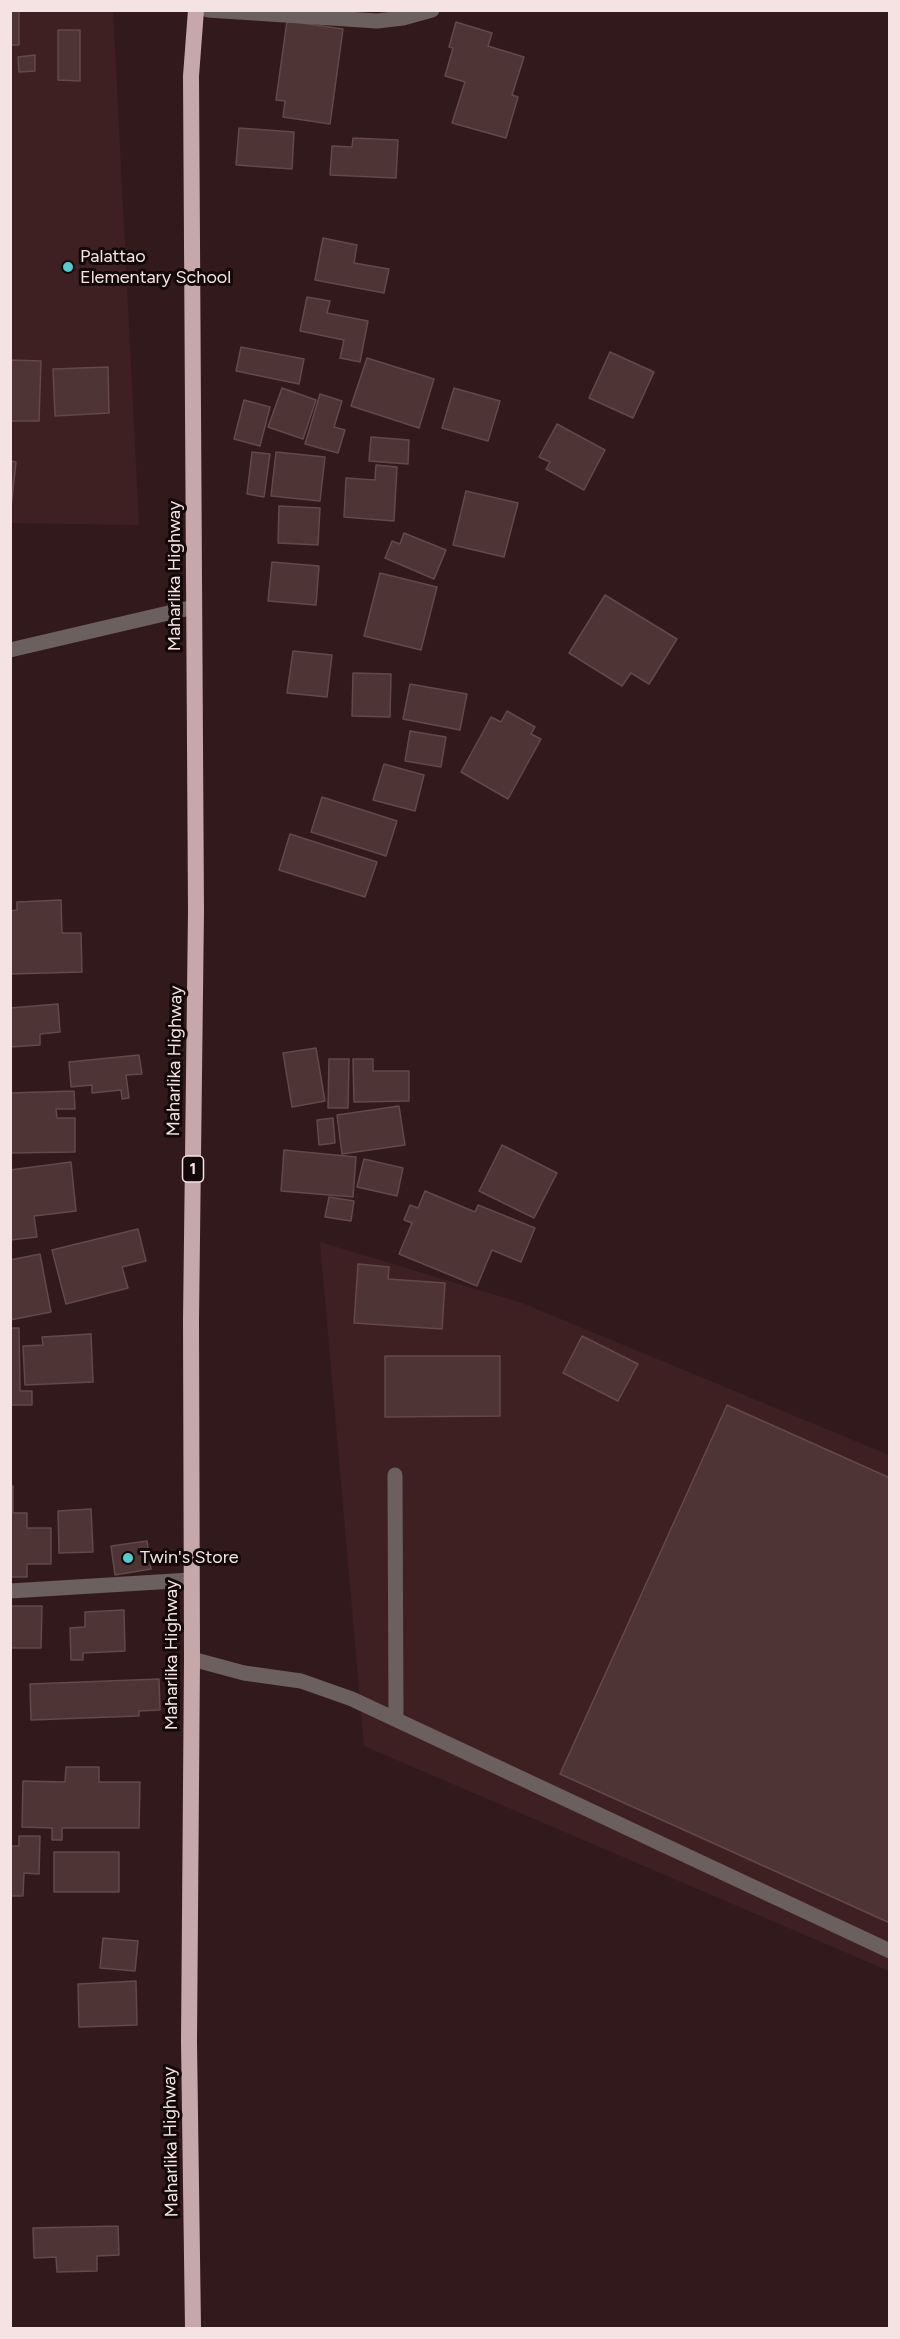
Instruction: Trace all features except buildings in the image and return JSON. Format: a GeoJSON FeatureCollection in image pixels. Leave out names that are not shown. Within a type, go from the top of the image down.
{"type":"FeatureCollection","features":[{"type":"Feature","properties":{"kind":"highway","name":"Maharlika Highway"},"geometry":{"type":"LineString","coordinates":[[193,2328],[189,2042],[192,1659],[191,1320],[196,911],[191,121],[196,10]]}},
{"type":"Feature","properties":{"kind":"street"},"geometry":{"type":"LineString","coordinates":[[208,10],[377,21],[403,18],[432,10]]}},
{"type":"Feature","properties":{"kind":"street"},"geometry":{"type":"LineString","coordinates":[[10,650],[194,607]]}},
{"type":"Feature","properties":{"kind":"street"},"geometry":{"type":"LineString","coordinates":[[394,1475],[396,1719]]}},
{"type":"Feature","properties":{"kind":"street"},"geometry":{"type":"LineString","coordinates":[[10,1591],[191,1580]]}},
{"type":"Feature","properties":{"kind":"street"},"geometry":{"type":"LineString","coordinates":[[192,1659],[244,1672],[301,1681],[352,1699],[890,1952]]}},
{"type":"Feature","properties":{"kind":"shaded area","name":"Palattao Elementary School"},"geometry":{"type":"Polygon","coordinates":[[[11,11],[113,11],[139,525],[11,523],[11,11]]]}},
{"type":"Feature","properties":{"kind":"shaded area"},"geometry":{"type":"Polygon","coordinates":[[[320,1242],[522,1303],[889,1455],[889,1971],[364,1746],[320,1242]]]}},
{"type":"Feature","properties":{"kind":"place","name":"Palattao Elementary School"},"geometry":{"type":"Point","coordinates":[68,267]}},
{"type":"Feature","properties":{"kind":"place","name":"Twin's Store"},"geometry":{"type":"Point","coordinates":[128,1558]}}]}
